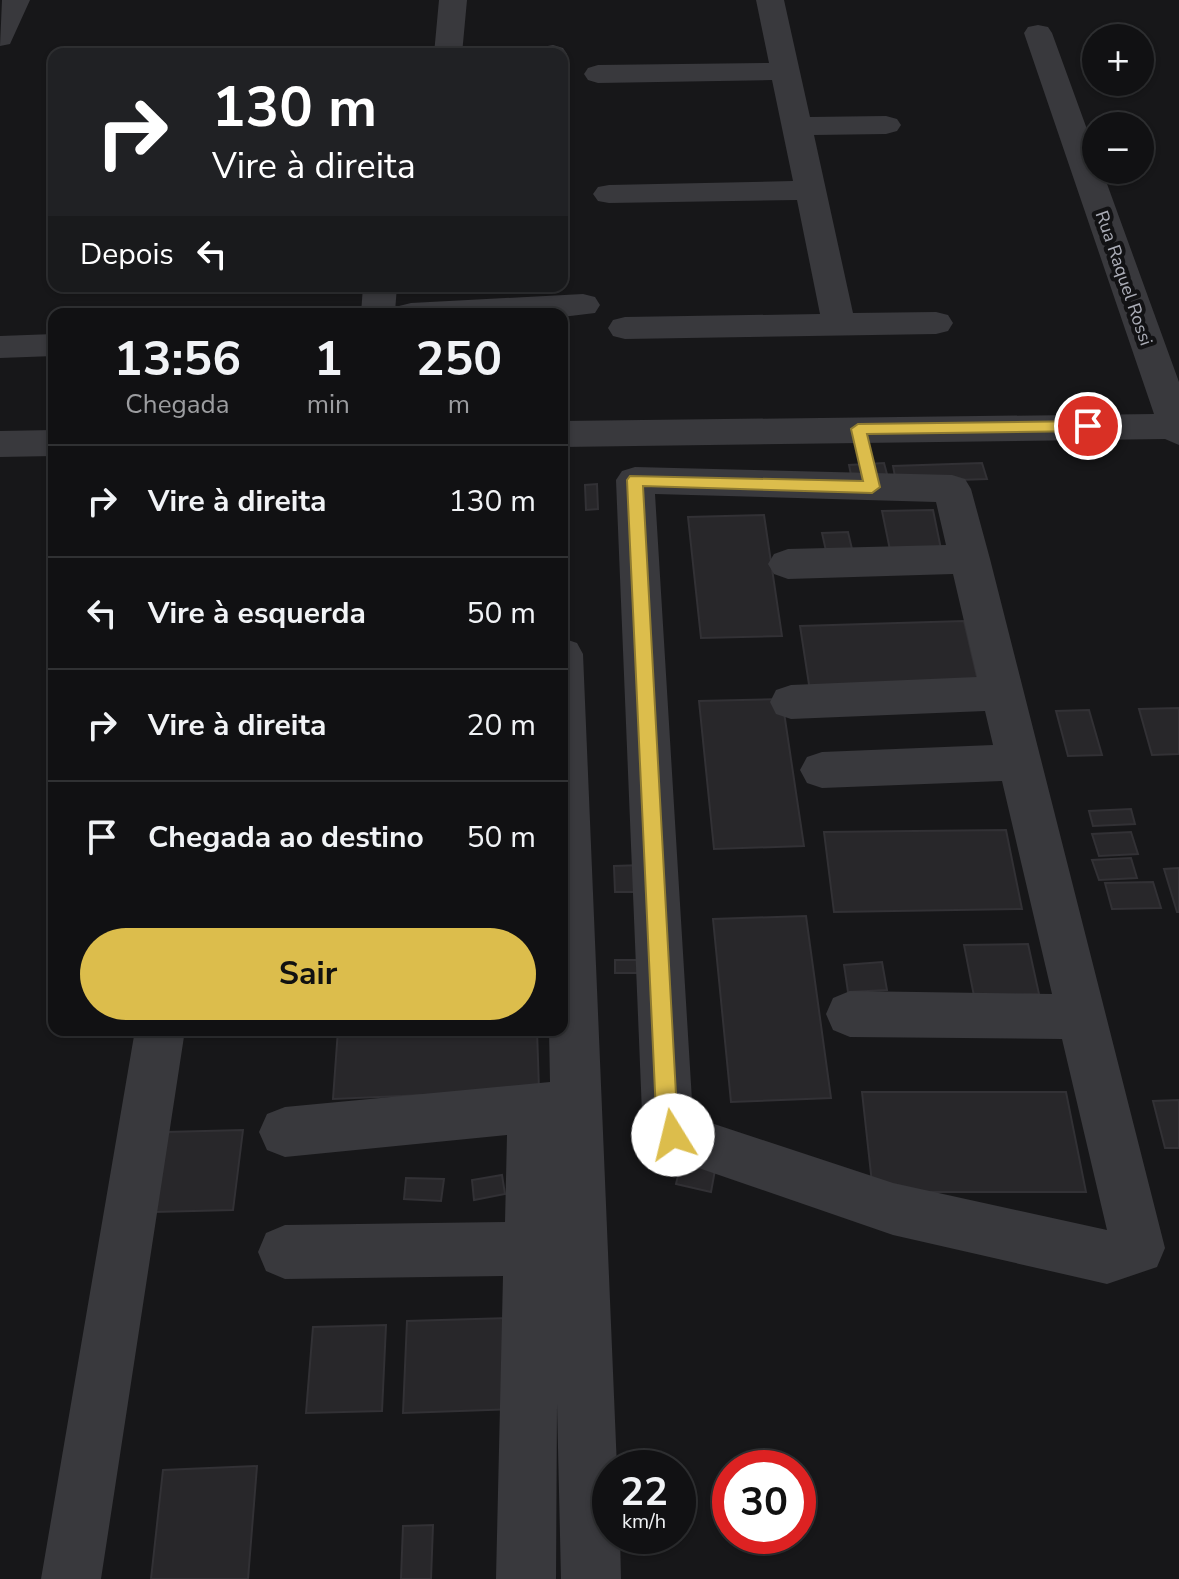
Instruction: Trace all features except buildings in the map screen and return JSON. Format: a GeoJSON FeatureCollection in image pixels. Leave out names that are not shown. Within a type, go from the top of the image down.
{"type":"FeatureCollection","features":[{"type":"Feature","properties":{"kind":"street"},"geometry":{"type":"LineString","coordinates":[[0,38],[16,0]]}},
{"type":"Feature","properties":{"kind":"street"},"geometry":{"type":"LineString","coordinates":[[449,48],[453,0]]}},
{"type":"Feature","properties":{"kind":"street"},"geometry":{"type":"LineString","coordinates":[[770,0],[839,325]]}},
{"type":"Feature","properties":{"kind":"street","name":"Rua Raquel Rossi"},"geometry":{"type":"LineString","coordinates":[[1038,33],[1178,428]]}},
{"type":"Feature","properties":{"kind":"street"},"geometry":{"type":"LineString","coordinates":[[598,74],[784,71]]}},
{"type":"Feature","properties":{"kind":"street"},"geometry":{"type":"LineString","coordinates":[[796,126],[886,125]]}},
{"type":"Feature","properties":{"kind":"street"},"geometry":{"type":"LineString","coordinates":[[609,194],[809,190]]}},
{"type":"Feature","properties":{"kind":"street"},"geometry":{"type":"LineString","coordinates":[[526,308],[583,305]]}},
{"type":"Feature","properties":{"kind":"street"},"geometry":{"type":"LineString","coordinates":[[625,328],[936,323]]}},
{"type":"Feature","properties":{"kind":"street"},"geometry":{"type":"LineString","coordinates":[[0,347],[48,345]]}},
{"type":"Feature","properties":{"kind":"street"},"geometry":{"type":"LineString","coordinates":[[568,434],[1178,428]]}},
{"type":"Feature","properties":{"kind":"street"},"geometry":{"type":"LineString","coordinates":[[858,429],[872,487]]}},
{"type":"Feature","properties":{"kind":"street"},"geometry":{"type":"LineString","coordinates":[[0,444],[48,443]]}},
{"type":"Feature","properties":{"kind":"street"},"geometry":{"type":"LineString","coordinates":[[635,480],[872,487],[952,489],[1138,1248],[1107,1257],[893,1209],[673,1135],[667,1113],[635,480]]}},
{"type":"Feature","properties":{"kind":"street"},"geometry":{"type":"LineString","coordinates":[[788,564],[970,559]]}},
{"type":"Feature","properties":{"kind":"street"},"geometry":{"type":"LineString","coordinates":[[791,702],[1003,693]]}},
{"type":"Feature","properties":{"kind":"street"},"geometry":{"type":"LineString","coordinates":[[822,770],[1019,762]]}},
{"type":"Feature","properties":{"kind":"street"},"geometry":{"type":"LineString","coordinates":[[850,1014],[1081,1017]]}},
{"type":"Feature","properties":{"kind":"street"},"geometry":{"type":"LineString","coordinates":[[71,1579],[159,1036]]}},
{"type":"Feature","properties":{"kind":"street"},"geometry":{"type":"LineString","coordinates":[[526,1579],[556,1248],[558,1036]]}},
{"type":"Feature","properties":{"kind":"street"},"geometry":{"type":"LineString","coordinates":[[285,1132],[555,1106]]}},
{"type":"Feature","properties":{"kind":"street"},"geometry":{"type":"LineString","coordinates":[[285,1252],[556,1248]]}},
{"type":"Feature","properties":{"kind":"street"},"geometry":{"type":"LineString","coordinates":[[556,1248],[591,1579]]}},
{"type":"Feature","properties":{"kind":"route"},"geometry":{"type":"LineString","coordinates":[[673,1135],[667,1113],[635,480],[872,487],[858,429],[1088,426]]}}]}
